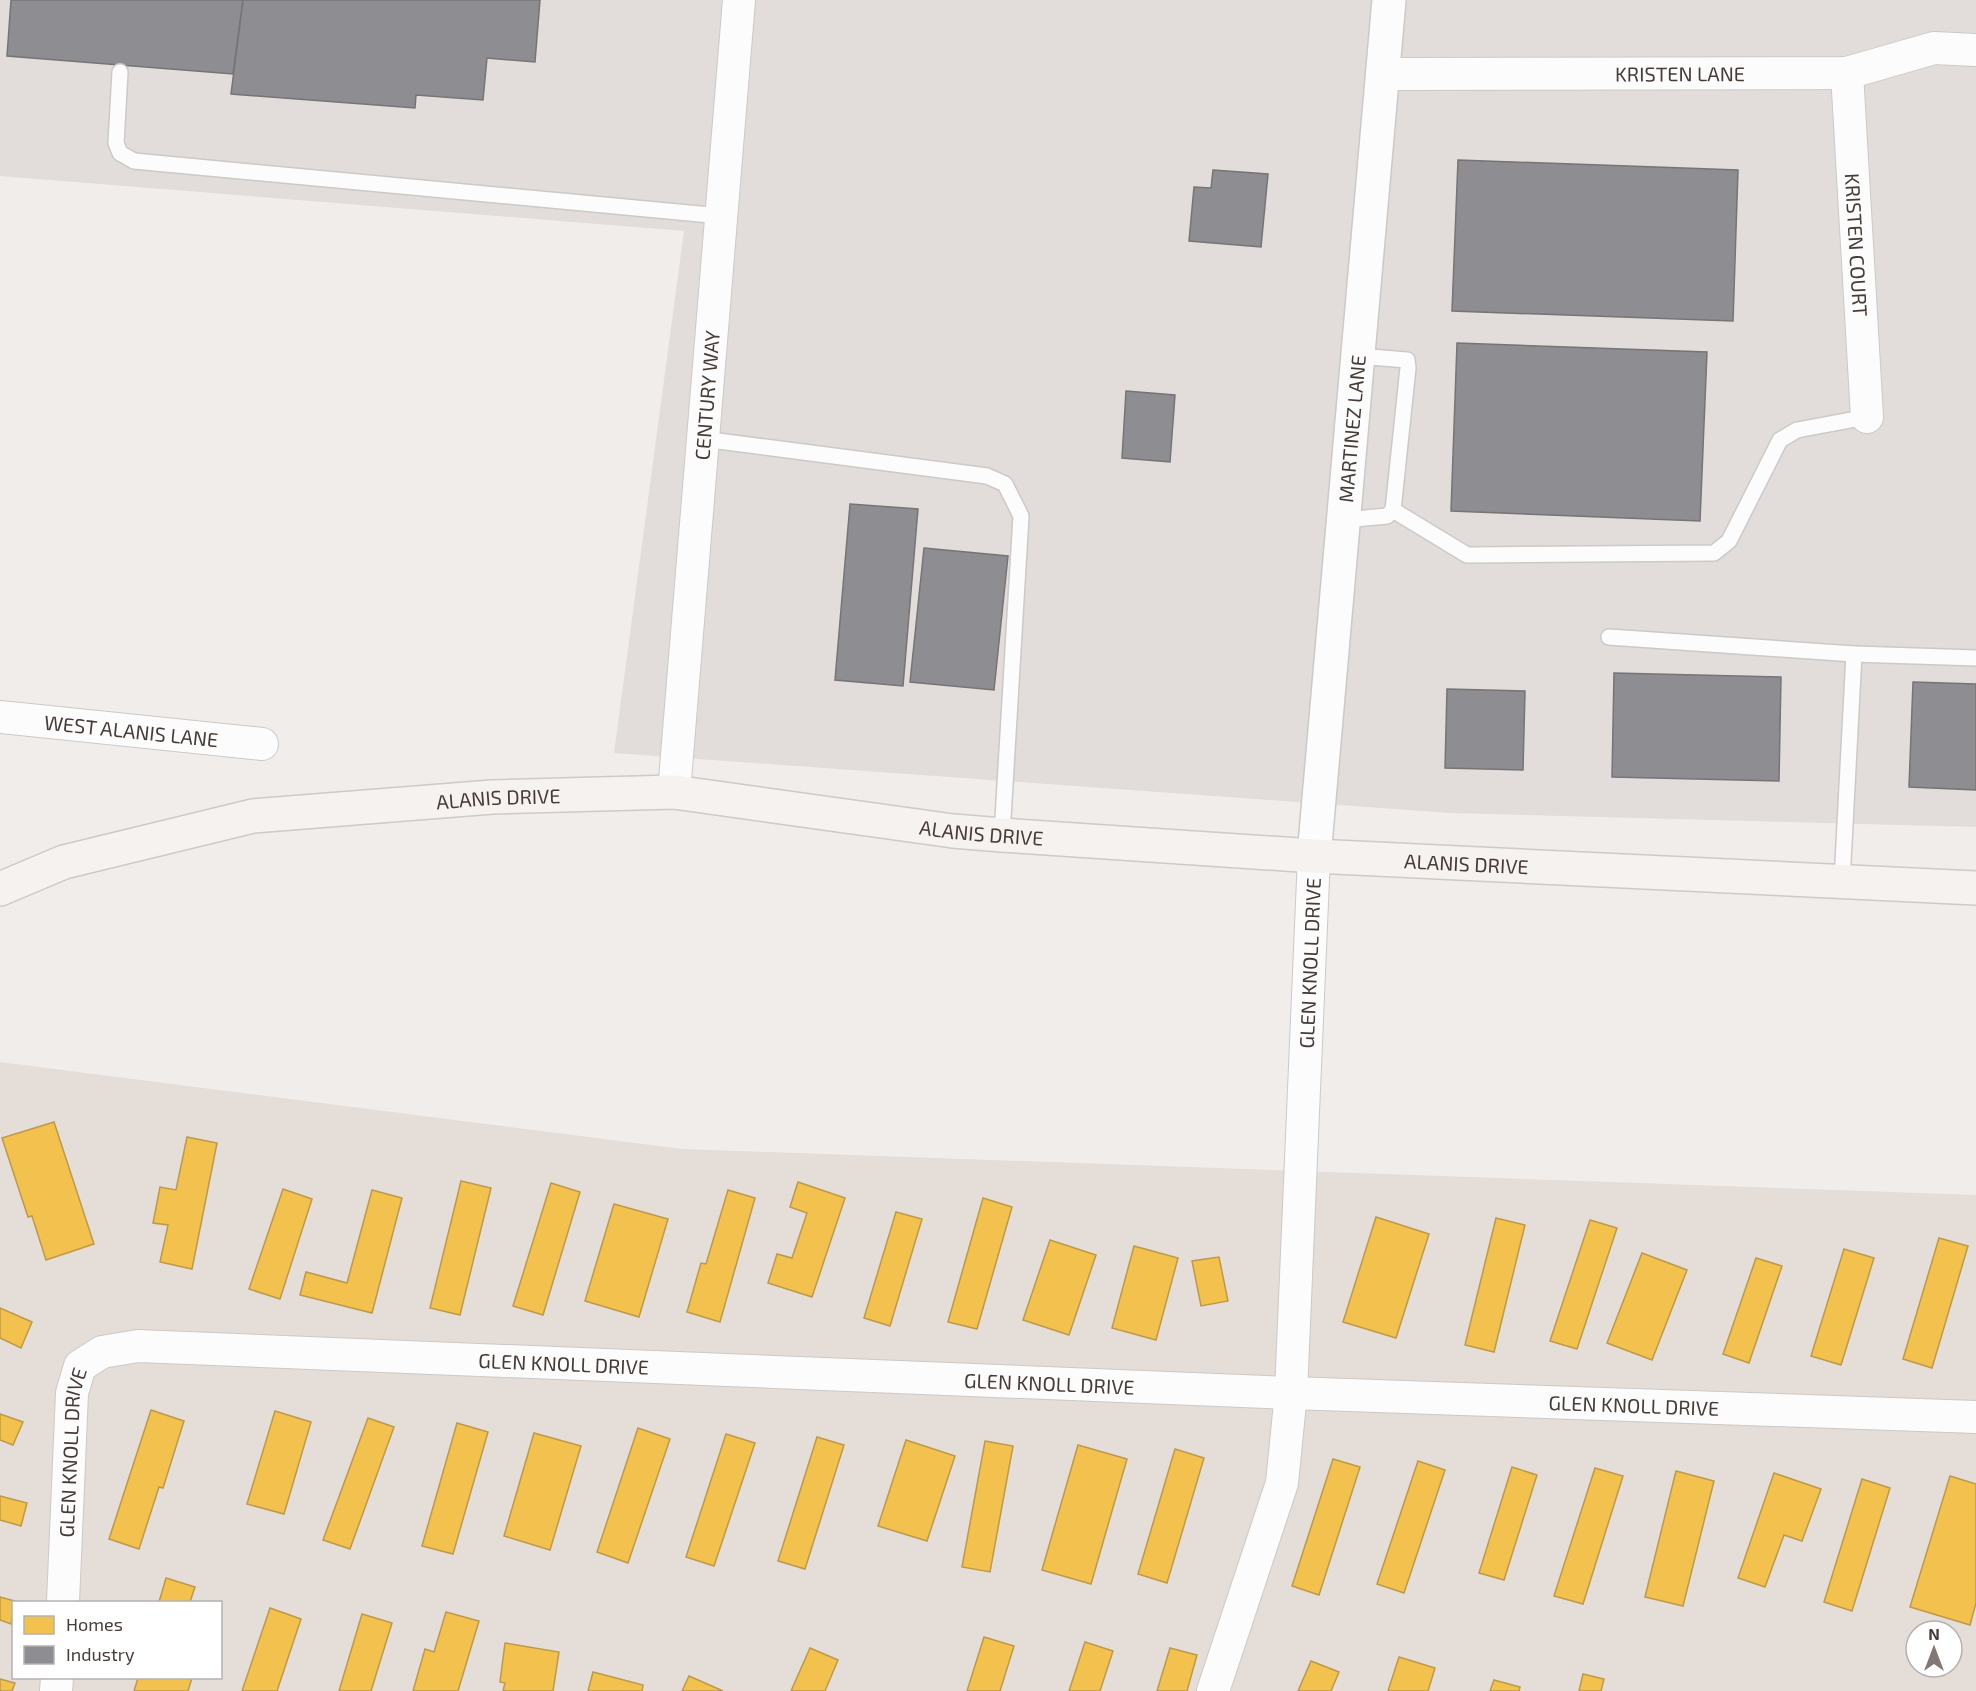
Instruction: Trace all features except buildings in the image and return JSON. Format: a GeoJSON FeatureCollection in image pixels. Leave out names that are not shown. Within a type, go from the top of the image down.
{"type":"FeatureCollection","features":[{"type":"Feature","properties":{"kind":"main road","name":"ALANIS DRIVE"},"geometry":{"type":"LineString","coordinates":[[0,889],[64,862],[253,816],[492,797],[674,792],[953,831],[1314,856],[1976,888]]}},
{"type":"Feature","properties":{"kind":"street","name":"CENTURY WAY"},"geometry":{"type":"LineString","coordinates":[[674,792],[739,0]]}},
{"type":"Feature","properties":{"kind":"street","name":"MARTINEZ LANE"},"geometry":{"type":"LineString","coordinates":[[1314,856],[1389,0]]}},
{"type":"Feature","properties":{"kind":"street","name":"KRISTEN LANE"},"geometry":{"type":"LineString","coordinates":[[1382,74],[1847,73],[1934,48],[1976,50]]}},
{"type":"Feature","properties":{"kind":"street","name":"KRISTEN COURT"},"geometry":{"type":"LineString","coordinates":[[1847,73],[1867,417]]}},
{"type":"Feature","properties":{"kind":"street","name":"WEST ALANIS LANE"},"geometry":{"type":"LineString","coordinates":[[0,717],[262,744]]}},
{"type":"Feature","properties":{"kind":"street","name":"GLEN KNOLL DRIVE"},"geometry":{"type":"LineString","coordinates":[[1213,1691],[1282,1483],[1291,1393],[1314,856]]}},
{"type":"Feature","properties":{"kind":"street","name":"GLEN KNOLL DRIVE"},"geometry":{"type":"LineString","coordinates":[[63,1601],[72,1393],[80,1366],[102,1352],[138,1346],[1291,1393],[1976,1417]]}},
{"type":"Feature","properties":{"kind":"lane"},"geometry":{"type":"LineString","coordinates":[[120,72],[116,143],[120,153],[134,161],[721,216]]}},
{"type":"Feature","properties":{"kind":"lane"},"geometry":{"type":"LineString","coordinates":[[1344,520],[1387,516],[1394,510],[1408,368],[1407,360],[1358,356]]}},
{"type":"Feature","properties":{"kind":"lane"},"geometry":{"type":"LineString","coordinates":[[1394,510],[1467,555],[1714,553],[1729,541],[1780,440],[1797,430],[1867,417]]}},
{"type":"Feature","properties":{"kind":"lane"},"geometry":{"type":"LineString","coordinates":[[703,439],[987,476],[1005,484],[1021,516],[1002,834]]}},
{"type":"Feature","properties":{"kind":"lane"},"geometry":{"type":"LineString","coordinates":[[1609,637],[1854,654],[1976,658]]}},
{"type":"Feature","properties":{"kind":"lane"},"geometry":{"type":"LineString","coordinates":[[1842,881],[1854,654]]}},
{"type":"Feature","properties":{"kind":"shaded area"},"geometry":{"type":"Polygon","coordinates":[[[0,0],[1976,0],[1976,827],[1450,813],[614,753],[684,231],[0,176],[0,0]]]}},
{"type":"Feature","properties":{"kind":"shaded area"},"geometry":{"type":"Polygon","coordinates":[[[0,1062],[682,1149],[1976,1195],[1976,1691],[0,1691],[0,1062]]]}}]}
